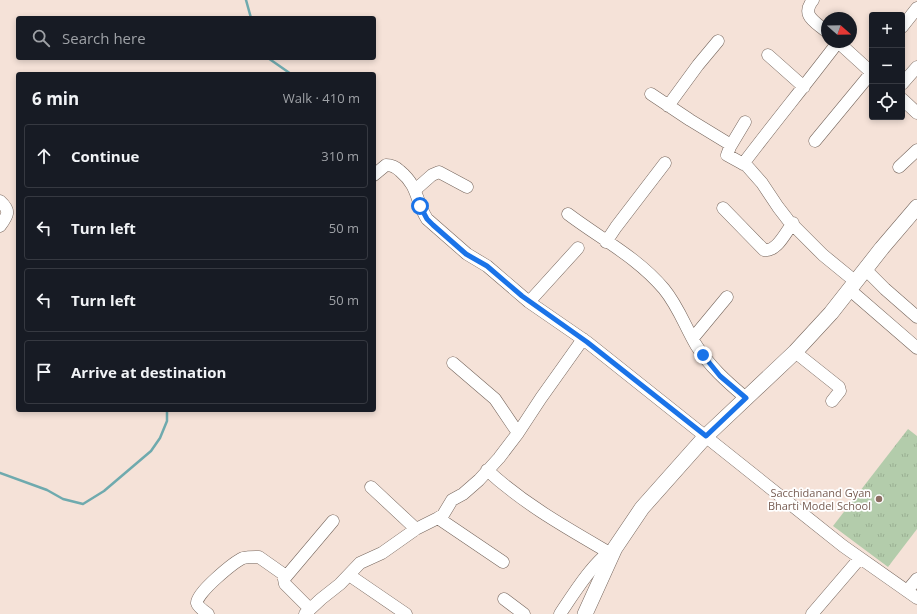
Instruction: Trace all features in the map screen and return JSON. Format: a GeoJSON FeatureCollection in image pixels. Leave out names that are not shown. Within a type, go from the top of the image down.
{"type":"FeatureCollection","features":[{"type":"Feature","properties":{"kind":"main road"},"geometry":{"type":"LineString","coordinates":[[585,614],[611,550],[642,508],[706,436],[795,352],[831,313],[865,269],[917,207]]}},
{"type":"Feature","properties":{"kind":"street"},"geometry":{"type":"LineString","coordinates":[[812,0],[807,8],[808,13],[812,20],[821,27]]}},
{"type":"Feature","properties":{"kind":"street"},"geometry":{"type":"LineString","coordinates":[[905,23],[917,8]]}},
{"type":"Feature","properties":{"kind":"street"},"geometry":{"type":"LineString","coordinates":[[668,106],[698,65],[718,41]]}},
{"type":"Feature","properties":{"kind":"street"},"geometry":{"type":"LineString","coordinates":[[743,164],[833,48]]}},
{"type":"Feature","properties":{"kind":"street"},"geometry":{"type":"LineString","coordinates":[[845,48],[869,70]]}},
{"type":"Feature","properties":{"kind":"street"},"geometry":{"type":"LineString","coordinates":[[768,55],[804,87]]}},
{"type":"Feature","properties":{"kind":"street"},"geometry":{"type":"LineString","coordinates":[[905,81],[917,67]]}},
{"type":"Feature","properties":{"kind":"street"},"geometry":{"type":"LineString","coordinates":[[815,141],[869,77]]}},
{"type":"Feature","properties":{"kind":"street"},"geometry":{"type":"LineString","coordinates":[[651,94],[731,145]]}},
{"type":"Feature","properties":{"kind":"street"},"geometry":{"type":"LineString","coordinates":[[905,102],[917,113]]}},
{"type":"Feature","properties":{"kind":"street"},"geometry":{"type":"LineString","coordinates":[[745,122],[731,145],[727,156],[743,164],[754,173],[778,207],[815,248],[917,348]]}},
{"type":"Feature","properties":{"kind":"street"},"geometry":{"type":"LineString","coordinates":[[900,167],[917,150]]}},
{"type":"Feature","properties":{"kind":"street"},"geometry":{"type":"LineString","coordinates":[[606,242],[665,163]]}},
{"type":"Feature","properties":{"kind":"street"},"geometry":{"type":"LineString","coordinates":[[376,174],[383,167],[390,165],[395,167],[412,183],[423,213],[433,225],[466,254],[487,266],[530,302],[583,339],[796,509],[860,558],[917,598]]}},
{"type":"Feature","properties":{"kind":"street"},"geometry":{"type":"LineString","coordinates":[[415,190],[432,175],[439,172],[467,187]]}},
{"type":"Feature","properties":{"kind":"street"},"geometry":{"type":"LineString","coordinates":[[0,201],[6,206],[8,212],[0,226]]}},
{"type":"Feature","properties":{"kind":"street"},"geometry":{"type":"LineString","coordinates":[[723,208],[764,250],[769,251],[774,248],[792,223]]}},
{"type":"Feature","properties":{"kind":"street"},"geometry":{"type":"LineString","coordinates":[[568,214],[606,242],[634,259],[657,281],[672,300],[703,355],[720,376],[746,398]]}},
{"type":"Feature","properties":{"kind":"street"},"geometry":{"type":"LineString","coordinates":[[530,302],[578,248]]}},
{"type":"Feature","properties":{"kind":"street"},"geometry":{"type":"LineString","coordinates":[[865,269],[917,317]]}},
{"type":"Feature","properties":{"kind":"street"},"geometry":{"type":"LineString","coordinates":[[693,338],[727,298]]}},
{"type":"Feature","properties":{"kind":"street"},"geometry":{"type":"LineString","coordinates":[[333,521],[283,581],[308,612],[340,584],[360,563],[382,553],[416,529],[443,515],[452,500],[463,494],[505,450],[583,339]]}},
{"type":"Feature","properties":{"kind":"street"},"geometry":{"type":"LineString","coordinates":[[795,352],[828,376],[839,387],[840,391],[832,401]]}},
{"type":"Feature","properties":{"kind":"street"},"geometry":{"type":"LineString","coordinates":[[453,363],[495,399],[518,433]]}},
{"type":"Feature","properties":{"kind":"street"},"geometry":{"type":"LineString","coordinates":[[487,470],[512,493],[544,515],[611,550],[586,578],[560,614]]}},
{"type":"Feature","properties":{"kind":"street"},"geometry":{"type":"LineString","coordinates":[[371,487],[416,529]]}},
{"type":"Feature","properties":{"kind":"street"},"geometry":{"type":"LineString","coordinates":[[438,518],[503,562]]}},
{"type":"Feature","properties":{"kind":"street"},"geometry":{"type":"LineString","coordinates":[[208,614],[199,607],[197,603],[198,598],[202,592],[224,572],[242,559],[259,557],[286,576]]}},
{"type":"Feature","properties":{"kind":"street"},"geometry":{"type":"LineString","coordinates":[[812,614],[860,558]]}},
{"type":"Feature","properties":{"kind":"street"},"geometry":{"type":"LineString","coordinates":[[348,575],[406,614]]}},
{"type":"Feature","properties":{"kind":"street"},"geometry":{"type":"LineString","coordinates":[[907,591],[917,579]]}},
{"type":"Feature","properties":{"kind":"street"},"geometry":{"type":"LineString","coordinates":[[504,599],[524,614]]}},
{"type":"Feature","properties":{"kind":"green space"},"geometry":{"type":"Polygon","coordinates":[[[908,429],[917,436],[917,529],[888,567],[833,526],[908,429]]]}},
{"type":"Feature","properties":{"kind":"waterway"},"geometry":{"type":"LineString","coordinates":[[246,0],[250,16]]}},
{"type":"Feature","properties":{"kind":"waterway"},"geometry":{"type":"LineString","coordinates":[[271,60],[288,72]]}},
{"type":"Feature","properties":{"kind":"waterway"},"geometry":{"type":"LineString","coordinates":[[0,473],[47,490],[63,499],[83,504],[104,491],[151,451],[160,438],[167,421],[167,412]]}},
{"type":"Feature","properties":{"kind":"place","name":"Sacchidanand Gyan Bharti Model School"},"geometry":{"type":"Point","coordinates":[879,499]}},
{"type":"Feature","properties":{"kind":"route"},"geometry":{"type":"LineString","coordinates":[[420,206],[427,219],[466,254],[487,266],[545,314],[578,335],[706,436],[746,398],[720,376],[703,355]]}}]}
